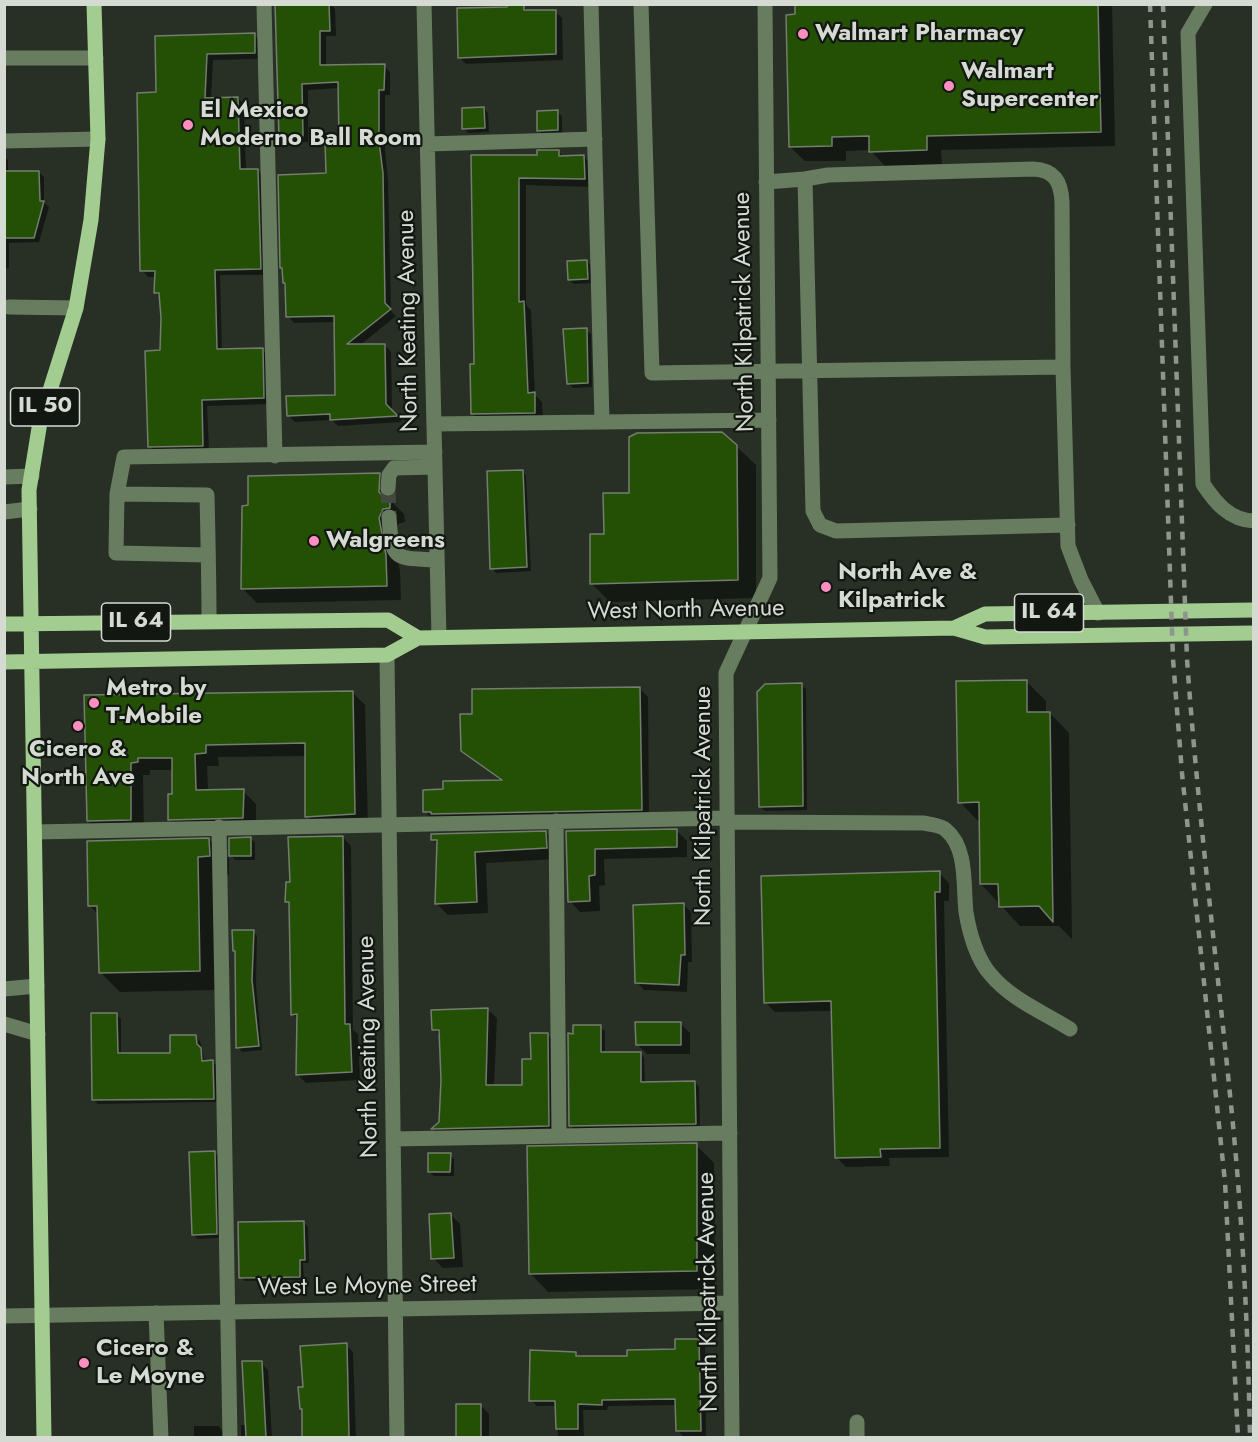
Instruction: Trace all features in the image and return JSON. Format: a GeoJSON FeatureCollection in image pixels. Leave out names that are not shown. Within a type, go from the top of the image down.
{"type":"FeatureCollection","features":[{"type":"Feature","properties":{"kind":"main road","name":"IL 50"},"geometry":{"type":"LineString","coordinates":[[44,1437],[30,509],[40,422],[76,308],[91,220],[98,139],[94,4]]}},
{"type":"Feature","properties":{"kind":"main road","name":"West North Avenue"},"geometry":{"type":"LineString","coordinates":[[954,628],[985,614],[1254,610]]}},
{"type":"Feature","properties":{"kind":"main road","name":"IL 64"},"geometry":{"type":"LineString","coordinates":[[4,624],[388,620],[418,638]]}},
{"type":"Feature","properties":{"kind":"main road","name":"West North Avenue"},"geometry":{"type":"LineString","coordinates":[[4,662],[387,655],[418,638],[439,637],[954,628],[985,637],[1254,633]]}},
{"type":"Feature","properties":{"kind":"street"},"geometry":{"type":"LineString","coordinates":[[264,4],[274,456]]}},
{"type":"Feature","properties":{"kind":"street","name":"North Keating Avenue"},"geometry":{"type":"LineString","coordinates":[[424,4],[439,637]]}},
{"type":"Feature","properties":{"kind":"street"},"geometry":{"type":"LineString","coordinates":[[591,4],[602,421]]}},
{"type":"Feature","properties":{"kind":"street"},"geometry":{"type":"LineString","coordinates":[[641,4],[652,373],[1063,367]]}},
{"type":"Feature","properties":{"kind":"street","name":"North Kilpatrick Avenue"},"geometry":{"type":"LineString","coordinates":[[732,1437],[726,673],[770,578],[765,4]]}},
{"type":"Feature","properties":{"kind":"street"},"geometry":{"type":"LineString","coordinates":[[1205,4],[1188,33],[1203,484],[1219,507],[1246,521],[1254,521]]}},
{"type":"Feature","properties":{"kind":"street"},"geometry":{"type":"LineString","coordinates":[[4,58],[96,58]]}},
{"type":"Feature","properties":{"kind":"street"},"geometry":{"type":"LineString","coordinates":[[4,141],[98,139]]}},
{"type":"Feature","properties":{"kind":"street"},"geometry":{"type":"LineString","coordinates":[[427,144],[594,139]]}},
{"type":"Feature","properties":{"kind":"street"},"geometry":{"type":"LineString","coordinates":[[766,182],[828,175],[1033,169],[1046,169],[1054,175],[1061,190],[1062,201],[1063,367],[1068,546],[1081,580],[1098,613]]}},
{"type":"Feature","properties":{"kind":"street"},"geometry":{"type":"LineString","coordinates":[[805,179],[813,511],[820,525],[836,531],[1068,525]]}},
{"type":"Feature","properties":{"kind":"street"},"geometry":{"type":"LineString","coordinates":[[9,307],[76,308]]}},
{"type":"Feature","properties":{"kind":"street"},"geometry":{"type":"LineString","coordinates":[[434,424],[769,420]]}},
{"type":"Feature","properties":{"kind":"street"},"geometry":{"type":"LineString","coordinates":[[208,555],[116,554],[117,494],[124,458],[274,456],[435,459]]}},
{"type":"Feature","properties":{"kind":"street"},"geometry":{"type":"LineString","coordinates":[[388,488],[389,475],[394,468],[435,459]]}},
{"type":"Feature","properties":{"kind":"street"},"geometry":{"type":"LineString","coordinates":[[4,477],[32,476]]}},
{"type":"Feature","properties":{"kind":"street"},"geometry":{"type":"LineString","coordinates":[[117,494],[207,495],[209,621]]}},
{"type":"Feature","properties":{"kind":"street"},"geometry":{"type":"LineString","coordinates":[[4,512],[30,509]]}},
{"type":"Feature","properties":{"kind":"street"},"geometry":{"type":"LineString","coordinates":[[389,516],[391,547],[398,555],[405,559],[437,560]]}},
{"type":"Feature","properties":{"kind":"street","name":"North Keating Avenue"},"geometry":{"type":"LineString","coordinates":[[387,655],[397,1437]]}},
{"type":"Feature","properties":{"kind":"street"},"geometry":{"type":"LineString","coordinates":[[34,832],[556,821],[727,820],[924,823],[944,828],[953,836],[962,860],[969,924],[974,943],[990,974],[1020,1000],[1070,1029]]}},
{"type":"Feature","properties":{"kind":"street"},"geometry":{"type":"LineString","coordinates":[[556,821],[560,1136]]}},
{"type":"Feature","properties":{"kind":"street"},"geometry":{"type":"LineString","coordinates":[[219,827],[230,1437]]}},
{"type":"Feature","properties":{"kind":"street"},"geometry":{"type":"LineString","coordinates":[[4,989],[37,986]]}},
{"type":"Feature","properties":{"kind":"street"},"geometry":{"type":"LineString","coordinates":[[4,1024],[38,1034]]}},
{"type":"Feature","properties":{"kind":"street"},"geometry":{"type":"LineString","coordinates":[[393,1139],[730,1133]]}},
{"type":"Feature","properties":{"kind":"street","name":"West Le Moyne Street"},"geometry":{"type":"LineString","coordinates":[[4,1316],[731,1304]]}},
{"type":"Feature","properties":{"kind":"street"},"geometry":{"type":"LineString","coordinates":[[156,1313],[161,1437]]}},
{"type":"Feature","properties":{"kind":"street"},"geometry":{"type":"LineString","coordinates":[[857,1422],[858,1437]]}},
{"type":"Feature","properties":{"kind":"building"},"geometry":{"type":"Polygon","coordinates":[[[275,4],[329,4],[330,31],[320,31],[320,65],[385,64],[384,90],[379,90],[379,142],[383,173],[385,303],[391,309],[347,344],[385,344],[386,404],[398,416],[330,420],[330,414],[287,416],[286,396],[335,395],[334,316],[286,317],[285,283],[283,283],[282,268],[280,268],[278,175],[326,173],[325,142],[339,142],[338,82],[302,84],[303,136],[279,137],[275,4]]]}},
{"type":"Feature","properties":{"kind":"building"},"geometry":{"type":"Polygon","coordinates":[[[507,4],[524,4],[524,10],[556,10],[556,54],[458,58],[457,8],[507,7],[507,4]]]}},
{"type":"Feature","properties":{"kind":"building","name":"Walmart Supercenter"},"geometry":{"type":"Polygon","coordinates":[[[795,4],[1098,4],[1101,132],[927,136],[927,150],[869,152],[869,136],[832,137],[832,146],[789,147],[786,15],[795,14],[795,4]]]}},
{"type":"Feature","properties":{"kind":"building"},"geometry":{"type":"Polygon","coordinates":[[[255,33],[255,53],[207,54],[205,98],[238,97],[240,169],[258,169],[261,269],[215,270],[217,349],[263,348],[264,398],[202,400],[203,446],[148,447],[145,351],[160,350],[161,318],[159,293],[154,293],[155,271],[140,271],[137,93],[156,92],[155,36],[255,33]]]}},
{"type":"Feature","properties":{"kind":"building"},"geometry":{"type":"Polygon","coordinates":[[[484,107],[485,128],[462,129],[462,108],[484,107]]]}},
{"type":"Feature","properties":{"kind":"building"},"geometry":{"type":"Polygon","coordinates":[[[558,110],[558,130],[537,131],[537,111],[558,110]]]}},
{"type":"Feature","properties":{"kind":"building"},"geometry":{"type":"Polygon","coordinates":[[[537,150],[559,150],[559,156],[584,155],[585,179],[519,178],[519,302],[524,301],[528,393],[535,392],[535,413],[471,414],[470,364],[474,364],[471,155],[537,155],[537,150]]]}},
{"type":"Feature","properties":{"kind":"building"},"geometry":{"type":"Polygon","coordinates":[[[4,171],[39,171],[40,201],[44,201],[34,238],[4,238],[4,171]]]}},
{"type":"Feature","properties":{"kind":"building"},"geometry":{"type":"Polygon","coordinates":[[[587,260],[588,279],[568,280],[567,261],[587,260]]]}},
{"type":"Feature","properties":{"kind":"building"},"geometry":{"type":"Polygon","coordinates":[[[587,328],[588,383],[567,384],[563,329],[587,328]]]}},
{"type":"Feature","properties":{"kind":"building"},"geometry":{"type":"Polygon","coordinates":[[[722,432],[737,445],[738,580],[590,584],[590,534],[604,534],[603,493],[629,493],[629,437],[637,433],[722,432]]]}},
{"type":"Feature","properties":{"kind":"building"},"geometry":{"type":"Polygon","coordinates":[[[523,470],[527,567],[490,569],[487,471],[523,470]]]}},
{"type":"Feature","properties":{"kind":"building","name":"Walgreens"},"geometry":{"type":"Polygon","coordinates":[[[380,473],[379,492],[383,496],[390,497],[390,508],[383,509],[379,518],[386,555],[387,586],[241,589],[242,506],[248,505],[248,476],[380,473]]]}},
{"type":"Feature","properties":{"kind":"building"},"geometry":{"type":"Polygon","coordinates":[[[1027,680],[1027,712],[1050,712],[1053,922],[1039,906],[999,907],[998,884],[980,884],[979,802],[958,803],[956,681],[1027,680]]]}},
{"type":"Feature","properties":{"kind":"building"},"geometry":{"type":"Polygon","coordinates":[[[802,683],[803,806],[759,807],[757,692],[765,684],[802,683]]]}},
{"type":"Feature","properties":{"kind":"building"},"geometry":{"type":"Polygon","coordinates":[[[640,687],[642,810],[431,814],[431,812],[423,812],[423,790],[443,789],[443,781],[502,780],[461,751],[460,714],[472,714],[472,689],[640,687]]]}},
{"type":"Feature","properties":{"kind":"building"},"geometry":{"type":"Polygon","coordinates":[[[353,691],[355,814],[305,817],[305,743],[206,745],[206,753],[195,754],[196,790],[244,789],[243,818],[168,820],[168,794],[172,794],[172,758],[138,758],[138,762],[131,763],[131,820],[87,821],[84,695],[353,691]]]}},
{"type":"Feature","properties":{"kind":"building"},"geometry":{"type":"Polygon","coordinates":[[[677,829],[677,847],[595,849],[595,875],[589,876],[590,901],[568,902],[566,831],[677,829]]]}},
{"type":"Feature","properties":{"kind":"building"},"geometry":{"type":"Polygon","coordinates":[[[546,831],[547,848],[475,852],[477,902],[435,904],[437,840],[431,840],[431,834],[546,831]]]}},
{"type":"Feature","properties":{"kind":"building"},"geometry":{"type":"Polygon","coordinates":[[[343,836],[345,1024],[350,1024],[352,1072],[296,1075],[297,1014],[291,1015],[289,902],[285,902],[286,882],[290,882],[288,837],[343,836]]]}},
{"type":"Feature","properties":{"kind":"building"},"geometry":{"type":"Polygon","coordinates":[[[251,837],[251,856],[229,856],[229,838],[251,837]]]}},
{"type":"Feature","properties":{"kind":"building"},"geometry":{"type":"Polygon","coordinates":[[[209,838],[210,856],[198,857],[200,971],[99,973],[97,906],[88,906],[87,841],[209,838]]]}},
{"type":"Feature","properties":{"kind":"building"},"geometry":{"type":"Polygon","coordinates":[[[940,871],[940,892],[935,892],[940,1148],[880,1149],[881,1157],[835,1158],[831,1001],[764,1003],[761,876],[940,871]]]}},
{"type":"Feature","properties":{"kind":"building"},"geometry":{"type":"Polygon","coordinates":[[[684,903],[685,955],[681,955],[679,985],[635,983],[633,905],[684,903]]]}},
{"type":"Feature","properties":{"kind":"building"},"geometry":{"type":"Polygon","coordinates":[[[232,930],[254,930],[252,980],[259,1046],[236,1048],[235,951],[233,951],[232,930]]]}},
{"type":"Feature","properties":{"kind":"building"},"geometry":{"type":"Polygon","coordinates":[[[488,1008],[486,1085],[522,1085],[522,1059],[531,1059],[530,1033],[548,1033],[549,1126],[431,1129],[439,1122],[441,1080],[439,1030],[432,1030],[431,1010],[488,1008]]]}},
{"type":"Feature","properties":{"kind":"building"},"geometry":{"type":"Polygon","coordinates":[[[91,1013],[117,1013],[118,1053],[170,1053],[170,1035],[196,1035],[197,1044],[201,1048],[202,1061],[213,1060],[214,1099],[92,1100],[91,1013]]]}},
{"type":"Feature","properties":{"kind":"building"},"geometry":{"type":"Polygon","coordinates":[[[635,1022],[681,1022],[681,1045],[636,1045],[635,1022]]]}},
{"type":"Feature","properties":{"kind":"building"},"geometry":{"type":"Polygon","coordinates":[[[573,1025],[601,1025],[601,1052],[641,1052],[641,1082],[695,1081],[696,1124],[569,1126],[568,1033],[573,1034],[573,1025]]]}},
{"type":"Feature","properties":{"kind":"building"},"geometry":{"type":"Polygon","coordinates":[[[697,1143],[697,1271],[529,1274],[527,1146],[697,1143]]]}},
{"type":"Feature","properties":{"kind":"building"},"geometry":{"type":"Polygon","coordinates":[[[215,1151],[217,1234],[192,1235],[189,1152],[215,1151]]]}},
{"type":"Feature","properties":{"kind":"building"},"geometry":{"type":"Polygon","coordinates":[[[428,1153],[451,1153],[450,1172],[428,1172],[428,1153]]]}},
{"type":"Feature","properties":{"kind":"building"},"geometry":{"type":"Polygon","coordinates":[[[451,1213],[454,1258],[431,1259],[429,1214],[451,1213]]]}},
{"type":"Feature","properties":{"kind":"building"},"geometry":{"type":"Polygon","coordinates":[[[304,1221],[305,1260],[300,1260],[300,1277],[239,1278],[238,1222],[304,1221]]]}},
{"type":"Feature","properties":{"kind":"building"},"geometry":{"type":"Polygon","coordinates":[[[675,1339],[699,1339],[701,1431],[676,1431],[675,1399],[602,1400],[602,1405],[578,1404],[578,1429],[556,1429],[555,1401],[529,1401],[530,1350],[576,1352],[576,1356],[627,1356],[627,1350],[675,1349],[675,1339]]]}},
{"type":"Feature","properties":{"kind":"building"},"geometry":{"type":"Polygon","coordinates":[[[347,1343],[349,1437],[302,1437],[302,1409],[300,1409],[298,1387],[303,1387],[300,1346],[347,1343]]]}},
{"type":"Feature","properties":{"kind":"building"},"geometry":{"type":"Polygon","coordinates":[[[242,1361],[262,1361],[266,1437],[246,1437],[242,1361]]]}},
{"type":"Feature","properties":{"kind":"building"},"geometry":{"type":"Polygon","coordinates":[[[456,1404],[481,1404],[481,1437],[456,1437],[456,1404]]]}},
{"type":"Feature","properties":{"kind":"tunnel"},"geometry":{"type":"LineString","coordinates":[[388,488],[389,517]]}},
{"type":"Feature","properties":{"kind":"railway"},"geometry":{"type":"LineString","coordinates":[[1150,4],[1173,659],[1182,773],[1225,1182],[1238,1438]]}},
{"type":"Feature","properties":{"kind":"railway"},"geometry":{"type":"LineString","coordinates":[[1163,4],[1187,659],[1202,834],[1237,1164],[1250,1438]]}},
{"type":"Feature","properties":{"kind":"place","name":"Walmart Pharmacy"},"geometry":{"type":"Point","coordinates":[803,34]}},
{"type":"Feature","properties":{"kind":"place","name":"Walmart Supercenter"},"geometry":{"type":"Point","coordinates":[949,86]}},
{"type":"Feature","properties":{"kind":"place","name":"El Mexico Moderno Ball Room"},"geometry":{"type":"Point","coordinates":[188,125]}},
{"type":"Feature","properties":{"kind":"place","name":"Walgreens"},"geometry":{"type":"Point","coordinates":[314,541]}},
{"type":"Feature","properties":{"kind":"place","name":"North Ave & Kilpatrick"},"geometry":{"type":"Point","coordinates":[826,587]}},
{"type":"Feature","properties":{"kind":"place","name":"Metro by T-Mobile"},"geometry":{"type":"Point","coordinates":[94,703]}},
{"type":"Feature","properties":{"kind":"place","name":"Cicero & North Ave"},"geometry":{"type":"Point","coordinates":[78,726]}},
{"type":"Feature","properties":{"kind":"place","name":"Cicero & Le Moyne"},"geometry":{"type":"Point","coordinates":[84,1363]}}]}
